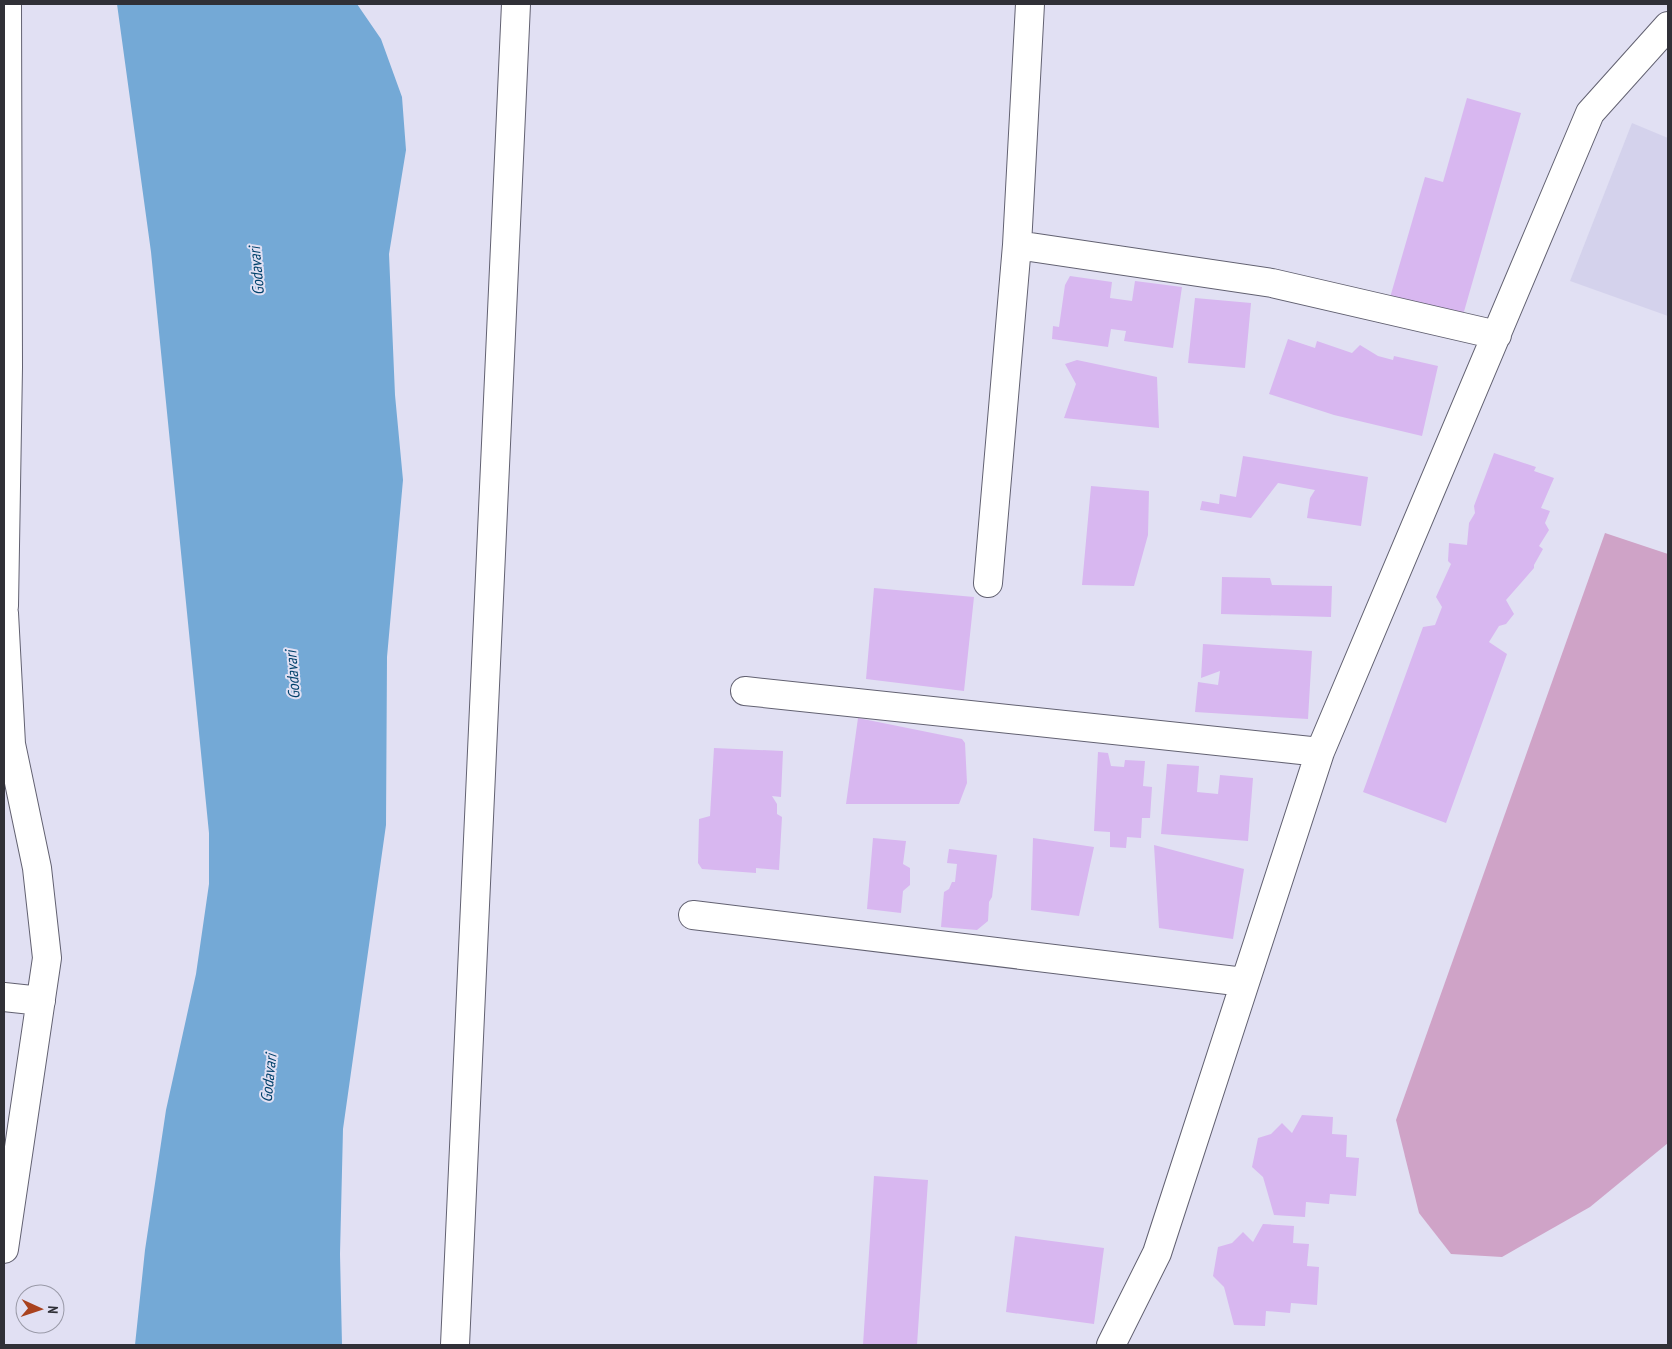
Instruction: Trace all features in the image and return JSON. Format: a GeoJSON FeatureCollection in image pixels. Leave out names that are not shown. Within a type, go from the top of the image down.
{"type":"FeatureCollection","features":[{"type":"Feature","properties":{"kind":"street"},"geometry":{"type":"LineString","coordinates":[[4,606],[8,367],[7,4]]}},
{"type":"Feature","properties":{"kind":"street"},"geometry":{"type":"LineString","coordinates":[[455,1345],[516,4]]}},
{"type":"Feature","properties":{"kind":"street"},"geometry":{"type":"LineString","coordinates":[[988,583],[1016,245],[1030,4]]}},
{"type":"Feature","properties":{"kind":"street"},"geometry":{"type":"LineString","coordinates":[[1111,1345],[1157,1252],[1320,752],[1590,114],[1668,26]]}},
{"type":"Feature","properties":{"kind":"street"},"geometry":{"type":"LineString","coordinates":[[1016,245],[1272,283],[1497,335]]}},
{"type":"Feature","properties":{"kind":"street"},"geometry":{"type":"LineString","coordinates":[[4,613],[11,744],[37,868],[47,958],[4,1249]]}},
{"type":"Feature","properties":{"kind":"street"},"geometry":{"type":"LineString","coordinates":[[745,692],[1320,752]]}},
{"type":"Feature","properties":{"kind":"street"},"geometry":{"type":"LineString","coordinates":[[693,916],[1244,982]]}},
{"type":"Feature","properties":{"kind":"street"},"geometry":{"type":"LineString","coordinates":[[4,997],[41,1001]]}},
{"type":"Feature","properties":{"kind":"shaded area"},"geometry":{"type":"Polygon","coordinates":[[[1632,123],[1668,138],[1668,316],[1570,281],[1632,123]]]}},
{"type":"Feature","properties":{"kind":"shaded area"},"geometry":{"type":"Polygon","coordinates":[[[1605,533],[1668,554],[1668,1143],[1590,1207],[1502,1257],[1451,1254],[1419,1213],[1396,1120],[1605,533]]]}},
{"type":"Feature","properties":{"kind":"water","name":"Godavari"},"geometry":{"type":"Polygon","coordinates":[[[117,4],[357,4],[381,39],[402,97],[406,150],[389,254],[395,395],[403,480],[387,657],[386,825],[343,1129],[340,1254],[342,1345],[135,1345],[145,1250],[166,1110],[196,974],[209,884],[209,833],[151,252],[117,4]]]}},
{"type":"Feature","properties":{"kind":"building"},"geometry":{"type":"Polygon","coordinates":[[[1467,98],[1521,113],[1461,322],[1389,301],[1425,177],[1443,182],[1467,98]]]}},
{"type":"Feature","properties":{"kind":"building"},"geometry":{"type":"Polygon","coordinates":[[[1070,276],[1112,282],[1110,298],[1132,301],[1135,281],[1182,287],[1173,348],[1124,341],[1126,331],[1111,329],[1108,347],[1052,339],[1053,326],[1059,327],[1065,285],[1070,276]]]}},
{"type":"Feature","properties":{"kind":"building"},"geometry":{"type":"Polygon","coordinates":[[[1195,298],[1251,303],[1245,368],[1188,363],[1195,298]]]}},
{"type":"Feature","properties":{"kind":"building"},"geometry":{"type":"Polygon","coordinates":[[[1288,339],[1315,348],[1317,341],[1352,353],[1360,345],[1378,356],[1393,360],[1394,356],[1438,366],[1422,436],[1334,415],[1269,394],[1288,339]]]}},
{"type":"Feature","properties":{"kind":"building"},"geometry":{"type":"Polygon","coordinates":[[[1077,360],[1157,377],[1159,428],[1064,418],[1076,384],[1065,364],[1077,360]]]}},
{"type":"Feature","properties":{"kind":"building"},"geometry":{"type":"Polygon","coordinates":[[[1494,453],[1536,467],[1534,471],[1554,478],[1541,508],[1550,511],[1545,523],[1549,530],[1539,546],[1543,549],[1534,568],[1506,600],[1514,614],[1506,624],[1499,626],[1489,642],[1507,654],[1446,823],[1363,792],[1423,627],[1435,625],[1442,607],[1436,597],[1451,564],[1448,561],[1449,543],[1467,545],[1469,523],[1475,513],[1474,506],[1494,453]]]}},
{"type":"Feature","properties":{"kind":"building"},"geometry":{"type":"Polygon","coordinates":[[[1243,456],[1368,477],[1361,526],[1307,518],[1310,498],[1315,490],[1278,483],[1251,518],[1200,510],[1202,501],[1219,504],[1220,494],[1236,497],[1243,456]]]}},
{"type":"Feature","properties":{"kind":"building"},"geometry":{"type":"Polygon","coordinates":[[[1091,486],[1149,491],[1148,535],[1134,586],[1082,585],[1091,486]]]}},
{"type":"Feature","properties":{"kind":"building"},"geometry":{"type":"Polygon","coordinates":[[[1222,577],[1270,578],[1272,585],[1332,586],[1331,617],[1221,614],[1222,577]]]}},
{"type":"Feature","properties":{"kind":"building"},"geometry":{"type":"Polygon","coordinates":[[[874,588],[974,597],[964,691],[866,679],[874,588]]]}},
{"type":"Feature","properties":{"kind":"building"},"geometry":{"type":"Polygon","coordinates":[[[1203,644],[1312,651],[1308,719],[1195,712],[1198,682],[1218,685],[1220,671],[1201,678],[1203,644]]]}},
{"type":"Feature","properties":{"kind":"building"},"geometry":{"type":"Polygon","coordinates":[[[858,718],[962,739],[965,743],[967,783],[959,804],[846,804],[858,718]]]}},
{"type":"Feature","properties":{"kind":"building"},"geometry":{"type":"Polygon","coordinates":[[[714,748],[783,751],[781,797],[772,796],[777,804],[777,814],[782,817],[779,870],[756,868],[756,873],[702,869],[698,863],[699,819],[710,816],[714,748]]]}},
{"type":"Feature","properties":{"kind":"building"},"geometry":{"type":"Polygon","coordinates":[[[1098,752],[1108,753],[1111,766],[1124,767],[1125,760],[1145,761],[1143,786],[1152,787],[1150,818],[1142,818],[1141,838],[1127,837],[1126,848],[1110,847],[1110,832],[1094,831],[1098,752]]]}},
{"type":"Feature","properties":{"kind":"building"},"geometry":{"type":"Polygon","coordinates":[[[1167,764],[1199,766],[1197,792],[1218,794],[1220,775],[1253,778],[1248,841],[1161,834],[1167,764]]]}},
{"type":"Feature","properties":{"kind":"building"},"geometry":{"type":"Polygon","coordinates":[[[873,838],[906,841],[903,864],[910,868],[910,885],[903,891],[901,913],[867,909],[873,838]]]}},
{"type":"Feature","properties":{"kind":"building"},"geometry":{"type":"Polygon","coordinates":[[[1033,838],[1094,847],[1079,916],[1031,910],[1033,838]]]}},
{"type":"Feature","properties":{"kind":"building"},"geometry":{"type":"Polygon","coordinates":[[[1154,845],[1244,869],[1233,939],[1159,928],[1154,845]]]}},
{"type":"Feature","properties":{"kind":"building"},"geometry":{"type":"Polygon","coordinates":[[[949,849],[997,855],[992,897],[989,902],[988,921],[977,930],[941,927],[944,892],[949,889],[952,882],[955,882],[957,864],[947,863],[949,849]]]}},
{"type":"Feature","properties":{"kind":"building"},"geometry":{"type":"Polygon","coordinates":[[[1302,1115],[1333,1117],[1332,1134],[1347,1135],[1346,1157],[1359,1158],[1356,1196],[1330,1194],[1329,1204],[1306,1202],[1305,1217],[1274,1215],[1263,1177],[1252,1167],[1258,1138],[1271,1134],[1282,1123],[1292,1133],[1302,1115]]]}},
{"type":"Feature","properties":{"kind":"building"},"geometry":{"type":"Polygon","coordinates":[[[874,1176],[928,1180],[917,1345],[863,1345],[874,1176]]]}},
{"type":"Feature","properties":{"kind":"building"},"geometry":{"type":"Polygon","coordinates":[[[1263,1224],[1294,1226],[1293,1243],[1309,1244],[1307,1266],[1319,1267],[1317,1305],[1291,1303],[1290,1313],[1266,1311],[1265,1326],[1234,1325],[1224,1287],[1213,1276],[1218,1247],[1232,1243],[1243,1232],[1253,1242],[1263,1224]]]}},
{"type":"Feature","properties":{"kind":"building"},"geometry":{"type":"Polygon","coordinates":[[[1015,1236],[1104,1248],[1094,1324],[1006,1312],[1015,1236]]]}}]}
